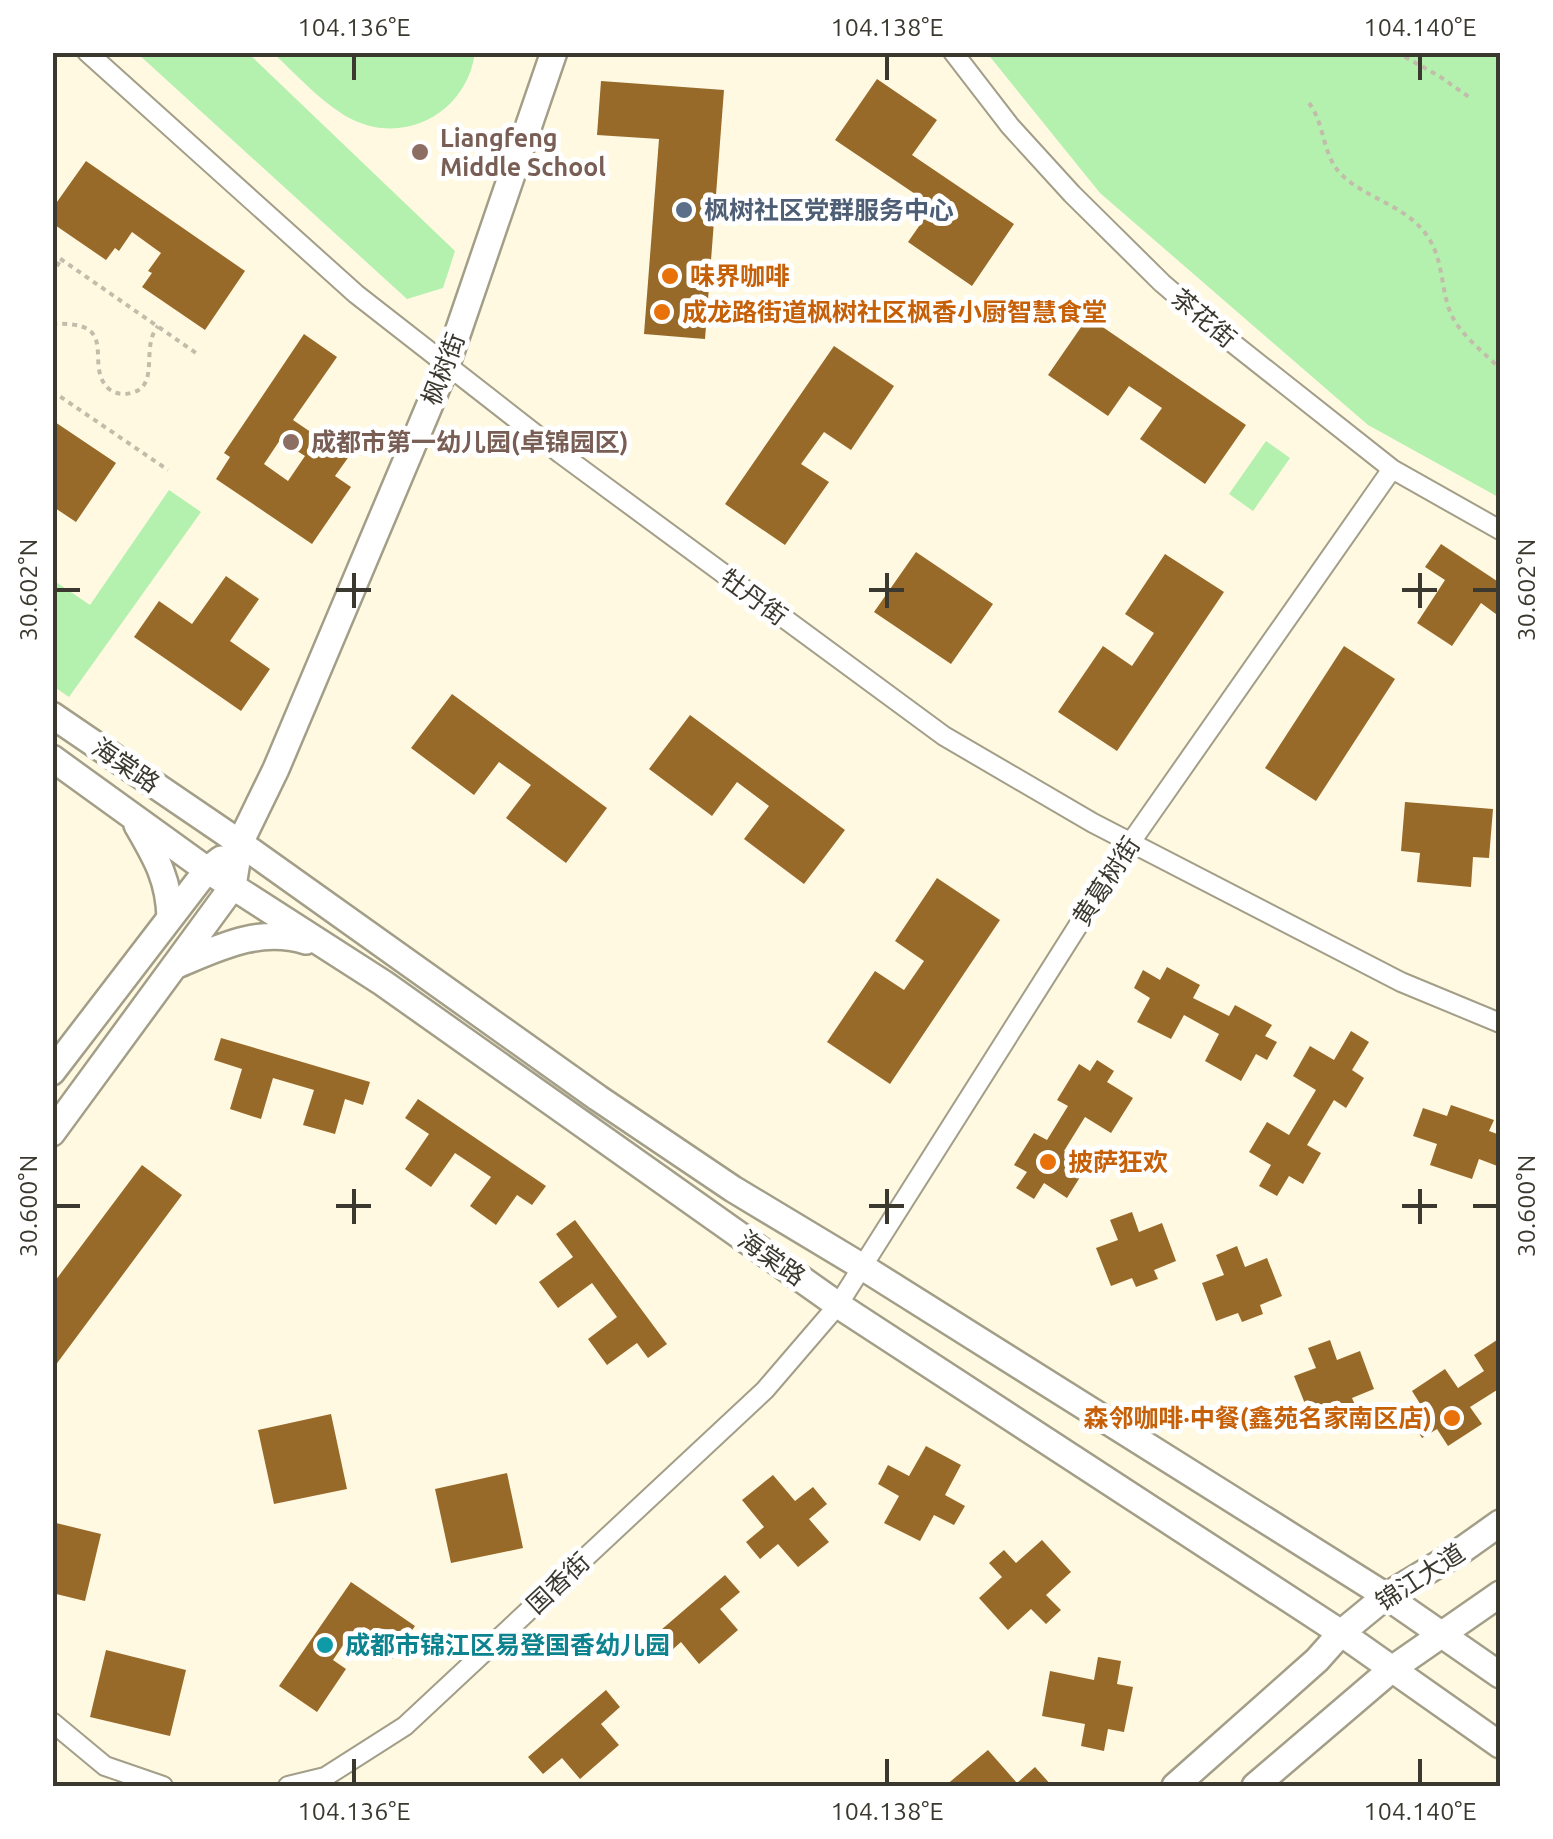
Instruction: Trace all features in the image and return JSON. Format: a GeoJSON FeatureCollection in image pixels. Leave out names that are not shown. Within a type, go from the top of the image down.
{"type":"FeatureCollection","features":[{"type":"Feature","properties":{"kind":"main road","name":"枫树街"},"geometry":{"type":"LineString","coordinates":[[52,1133],[234,886],[240,843],[276,769],[447,364],[554,52]]}},
{"type":"Feature","properties":{"kind":"main road","name":"海棠路"},"geometry":{"type":"LineString","coordinates":[[52,715],[733,1189],[1386,1596],[1500,1675]]}},
{"type":"Feature","properties":{"kind":"main road","name":"海棠路"},"geometry":{"type":"LineString","coordinates":[[52,758],[207,870],[383,983],[838,1305],[1341,1633],[1500,1744]]}},
{"type":"Feature","properties":{"kind":"main road"},"geometry":{"type":"LineString","coordinates":[[132,816],[166,881],[170,918]]}},
{"type":"Feature","properties":{"kind":"main road","name":"枫树街"},"geometry":{"type":"LineString","coordinates":[[52,1072],[207,870],[240,843]]}},
{"type":"Feature","properties":{"kind":"main road"},"geometry":{"type":"LineString","coordinates":[[177,966],[266,935],[285,935],[335,952]]}},
{"type":"Feature","properties":{"kind":"main road","name":"锦江大道"},"geometry":{"type":"LineString","coordinates":[[1175,1786],[1386,1596],[1500,1524]]}},
{"type":"Feature","properties":{"kind":"main road"},"geometry":{"type":"LineString","coordinates":[[1255,1786],[1392,1669],[1500,1594]]}},
{"type":"Feature","properties":{"kind":"street","name":"牡丹街"},"geometry":{"type":"LineString","coordinates":[[87,52],[356,294],[575,465],[944,736],[1130,842],[1402,982],[1500,1022]]}},
{"type":"Feature","properties":{"kind":"street","name":"茶花街"},"geometry":{"type":"LineString","coordinates":[[954,52],[1010,126],[1162,283],[1392,469],[1500,530]]}},
{"type":"Feature","properties":{"kind":"street","name":"黄葛树街"},"geometry":{"type":"LineString","coordinates":[[838,1305],[1130,842],[1392,469]]}},
{"type":"Feature","properties":{"kind":"street","name":"国香街"},"geometry":{"type":"LineString","coordinates":[[288,1786],[325,1777],[405,1726],[765,1390],[838,1305]]}},
{"type":"Feature","properties":{"kind":"street"},"geometry":{"type":"LineString","coordinates":[[52,1722],[106,1766],[163,1786]]}},
{"type":"Feature","properties":{"kind":"path"},"geometry":{"type":"LineString","coordinates":[[1396,52],[1469,97]]}},
{"type":"Feature","properties":{"kind":"path"},"geometry":{"type":"LineString","coordinates":[[1310,103],[1332,162],[1342,176],[1388,203],[1425,232],[1442,269],[1454,322],[1500,369]]}},
{"type":"Feature","properties":{"kind":"path"},"geometry":{"type":"LineString","coordinates":[[52,253],[196,353]]}},
{"type":"Feature","properties":{"kind":"path"},"geometry":{"type":"LineString","coordinates":[[52,276],[61,259]]}},
{"type":"Feature","properties":{"kind":"path"},"geometry":{"type":"LineString","coordinates":[[52,324],[78,324],[94,335],[103,381],[108,388],[124,394],[140,390],[147,382],[150,336],[158,326]]}},
{"type":"Feature","properties":{"kind":"path"},"geometry":{"type":"LineString","coordinates":[[52,391],[168,470]]}},
{"type":"Feature","properties":{"kind":"green space"},"geometry":{"type":"Polygon","coordinates":[[[475,52],[459,94],[444,109],[408,127],[387,128],[365,125],[344,115],[273,53],[475,52]]]}},
{"type":"Feature","properties":{"kind":"green space"},"geometry":{"type":"Polygon","coordinates":[[[137,53],[248,53],[455,251],[443,288],[407,299],[137,53]]]}},
{"type":"Feature","properties":{"kind":"green space"},"geometry":{"type":"Polygon","coordinates":[[[987,53],[1500,53],[1500,498],[1368,425],[1100,193],[987,53]]]}},
{"type":"Feature","properties":{"kind":"green space"},"geometry":{"type":"Polygon","coordinates":[[[1266,441],[1290,458],[1253,511],[1229,494],[1266,441]]]}},
{"type":"Feature","properties":{"kind":"green space"},"geometry":{"type":"Polygon","coordinates":[[[169,490],[201,512],[69,697],[53,686],[53,580],[90,605],[169,490]]]}},
{"type":"Feature","properties":{"kind":"building"},"geometry":{"type":"Polygon","coordinates":[[[877,79],[937,120],[912,155],[1014,224],[972,286],[908,242],[933,206],[835,140],[877,79]]]}},
{"type":"Feature","properties":{"kind":"building"},"geometry":{"type":"Polygon","coordinates":[[[601,81],[724,90],[705,339],[644,334],[659,139],[597,135],[601,81]]]}},
{"type":"Feature","properties":{"kind":"building"},"geometry":{"type":"Polygon","coordinates":[[[86,161],[245,271],[205,330],[142,287],[161,253],[132,232],[119,251],[115,248],[106,260],[52,223],[52,209],[86,161]]]}},
{"type":"Feature","properties":{"kind":"building"},"geometry":{"type":"Polygon","coordinates":[[[1088,317],[1246,425],[1205,484],[1140,439],[1162,408],[1129,386],[1108,416],[1048,375],[1088,317]]]}},
{"type":"Feature","properties":{"kind":"building"},"geometry":{"type":"Polygon","coordinates":[[[304,334],[337,357],[293,420],[318,437],[325,427],[355,448],[335,476],[351,487],[312,544],[216,479],[230,457],[224,453],[304,334]],[[280,440],[264,464],[288,481],[305,456],[280,440]]]}},
{"type":"Feature","properties":{"kind":"building"},"geometry":{"type":"Polygon","coordinates":[[[834,346],[894,386],[851,450],[824,432],[801,464],[829,482],[785,545],[725,504],[834,346]]]}},
{"type":"Feature","properties":{"kind":"building"},"geometry":{"type":"Polygon","coordinates":[[[52,420],[116,463],[76,522],[52,506],[52,420]]]}},
{"type":"Feature","properties":{"kind":"building"},"geometry":{"type":"Polygon","coordinates":[[[1441,544],[1500,583],[1500,617],[1481,603],[1452,646],[1417,623],[1445,580],[1425,567],[1441,544]]]}},
{"type":"Feature","properties":{"kind":"building"},"geometry":{"type":"Polygon","coordinates":[[[916,552],[993,604],[951,664],[874,612],[916,552]]]}},
{"type":"Feature","properties":{"kind":"building"},"geometry":{"type":"Polygon","coordinates":[[[1165,554],[1224,592],[1117,751],[1058,712],[1103,646],[1132,666],[1154,633],[1125,614],[1165,554]]]}},
{"type":"Feature","properties":{"kind":"building"},"geometry":{"type":"Polygon","coordinates":[[[226,576],[259,599],[230,641],[270,669],[241,711],[134,637],[159,601],[192,624],[226,576]]]}},
{"type":"Feature","properties":{"kind":"building"},"geometry":{"type":"Polygon","coordinates":[[[1344,646],[1395,679],[1316,801],[1265,768],[1344,646]]]}},
{"type":"Feature","properties":{"kind":"building"},"geometry":{"type":"Polygon","coordinates":[[[452,694],[607,808],[566,863],[506,818],[531,785],[499,762],[474,795],[411,748],[452,694]]]}},
{"type":"Feature","properties":{"kind":"building"},"geometry":{"type":"Polygon","coordinates":[[[690,715],[845,830],[804,884],[744,839],[769,806],[737,782],[712,816],[649,769],[690,715]]]}},
{"type":"Feature","properties":{"kind":"building"},"geometry":{"type":"Polygon","coordinates":[[[1405,802],[1493,809],[1489,858],[1473,857],[1471,887],[1417,882],[1420,853],[1401,851],[1405,802]]]}},
{"type":"Feature","properties":{"kind":"building"},"geometry":{"type":"Polygon","coordinates":[[[937,878],[1000,920],[890,1084],[827,1042],[875,971],[904,990],[924,961],[895,941],[937,878]]]}},
{"type":"Feature","properties":{"kind":"building"},"geometry":{"type":"Polygon","coordinates":[[[1167,967],[1200,985],[1193,998],[1229,1016],[1235,1005],[1272,1025],[1265,1036],[1277,1042],[1267,1060],[1256,1054],[1241,1081],[1205,1061],[1219,1034],[1184,1015],[1171,1039],[1137,1022],[1150,998],[1134,988],[1143,970],[1160,980],[1167,967]]]}},
{"type":"Feature","properties":{"kind":"building"},"geometry":{"type":"Polygon","coordinates":[[[1351,1031],[1369,1042],[1352,1070],[1364,1078],[1346,1108],[1334,1100],[1307,1145],[1321,1153],[1303,1184],[1289,1176],[1277,1196],[1259,1186],[1271,1165],[1249,1152],[1267,1122],[1289,1135],[1316,1090],[1293,1076],[1310,1046],[1334,1060],[1351,1031]]]}},
{"type":"Feature","properties":{"kind":"building"},"geometry":{"type":"Polygon","coordinates":[[[221,1038],[370,1082],[363,1105],[345,1099],[335,1134],[303,1125],[314,1090],[273,1078],[261,1119],[230,1109],[242,1069],[214,1060],[221,1038]]]}},
{"type":"Feature","properties":{"kind":"building"},"geometry":{"type":"Polygon","coordinates":[[[1097,1060],[1114,1071],[1107,1082],[1133,1098],[1111,1133],[1085,1117],[1064,1151],[1087,1166],[1067,1198],[1044,1183],[1034,1199],[1016,1188],[1027,1172],[1014,1165],[1034,1133],[1047,1140],[1068,1106],[1057,1100],[1079,1064],[1090,1071],[1097,1060]]]}},
{"type":"Feature","properties":{"kind":"building"},"geometry":{"type":"Polygon","coordinates":[[[418,1099],[546,1186],[532,1205],[517,1195],[496,1225],[470,1206],[491,1177],[455,1153],[431,1187],[405,1169],[429,1134],[405,1118],[418,1099]]]}},
{"type":"Feature","properties":{"kind":"building"},"geometry":{"type":"Polygon","coordinates":[[[1451,1105],[1494,1120],[1489,1131],[1500,1135],[1500,1167],[1479,1159],[1472,1179],[1430,1165],[1437,1144],[1413,1136],[1423,1108],[1447,1116],[1451,1105]]]}},
{"type":"Feature","properties":{"kind":"building"},"geometry":{"type":"Polygon","coordinates":[[[142,1165],[182,1195],[52,1370],[52,1285],[142,1165]]]}},
{"type":"Feature","properties":{"kind":"building"},"geometry":{"type":"Polygon","coordinates":[[[1132,1212],[1139,1232],[1162,1223],[1176,1261],[1154,1270],[1158,1279],[1136,1287],[1132,1278],[1111,1286],[1096,1248],[1118,1240],[1110,1220],[1132,1212]]]}},
{"type":"Feature","properties":{"kind":"building"},"geometry":{"type":"Polygon","coordinates":[[[575,1220],[667,1344],[648,1358],[637,1343],[607,1365],[588,1339],[617,1317],[592,1283],[558,1308],[539,1282],[573,1257],[556,1234],[575,1220]]]}},
{"type":"Feature","properties":{"kind":"building"},"geometry":{"type":"Polygon","coordinates":[[[1237,1246],[1245,1267],[1267,1258],[1282,1296],[1260,1305],[1263,1314],[1242,1322],[1238,1313],[1216,1321],[1202,1283],[1224,1275],[1216,1255],[1237,1246]]]}},
{"type":"Feature","properties":{"kind":"building"},"geometry":{"type":"Polygon","coordinates":[[[1500,1338],[1500,1396],[1497,1390],[1470,1407],[1482,1424],[1448,1446],[1437,1429],[1422,1438],[1410,1419],[1424,1410],[1412,1391],[1445,1369],[1458,1388],[1484,1371],[1474,1355],[1500,1338]]]}},
{"type":"Feature","properties":{"kind":"building"},"geometry":{"type":"Polygon","coordinates":[[[1330,1340],[1337,1360],[1360,1351],[1374,1389],[1352,1398],[1356,1407],[1334,1415],[1330,1406],[1309,1414],[1294,1376],[1316,1368],[1308,1348],[1330,1340]]]}},
{"type":"Feature","properties":{"kind":"building"},"geometry":{"type":"Polygon","coordinates":[[[331,1414],[347,1489],[274,1504],[258,1430],[331,1414]]]}},
{"type":"Feature","properties":{"kind":"building"},"geometry":{"type":"Polygon","coordinates":[[[926,1446],[961,1465],[945,1495],[965,1506],[954,1525],[934,1515],[920,1541],[884,1523],[899,1496],[878,1484],[888,1465],[909,1476],[926,1446]]]}},
{"type":"Feature","properties":{"kind":"building"},"geometry":{"type":"Polygon","coordinates":[[[507,1473],[523,1548],[451,1563],[435,1489],[507,1473]]]}},
{"type":"Feature","properties":{"kind":"building"},"geometry":{"type":"Polygon","coordinates":[[[773,1475],[795,1501],[813,1487],[827,1504],[809,1519],[829,1542],[798,1567],[778,1544],[760,1559],[746,1542],[764,1527],[742,1500],[773,1475]]]}},
{"type":"Feature","properties":{"kind":"building"},"geometry":{"type":"Polygon","coordinates":[[[52,1522],[101,1534],[85,1601],[52,1593],[52,1522]]]}},
{"type":"Feature","properties":{"kind":"building"},"geometry":{"type":"Polygon","coordinates":[[[1042,1540],[1071,1572],[1046,1595],[1061,1610],[1046,1624],[1031,1609],[1008,1630],[979,1598],[1002,1577],[989,1563],[1004,1550],[1016,1563],[1042,1540]]]}},
{"type":"Feature","properties":{"kind":"building"},"geometry":{"type":"Polygon","coordinates":[[[725,1575],[740,1592],[720,1609],[738,1630],[699,1664],[681,1642],[662,1659],[647,1642],[725,1575]]]}},
{"type":"Feature","properties":{"kind":"building","name":"成都市锦江区易登国香幼儿园"},"geometry":{"type":"Polygon","coordinates":[[[351,1582],[415,1626],[392,1659],[352,1632],[333,1660],[346,1669],[317,1712],[279,1686],[351,1582]]]}},
{"type":"Feature","properties":{"kind":"building"},"geometry":{"type":"Polygon","coordinates":[[[106,1650],[186,1670],[170,1736],[90,1717],[106,1650]]]}},
{"type":"Feature","properties":{"kind":"building"},"geometry":{"type":"Polygon","coordinates":[[[1098,1657],[1121,1661],[1117,1684],[1133,1687],[1124,1732],[1108,1729],[1104,1751],[1081,1746],[1085,1724],[1042,1716],[1050,1671],[1094,1680],[1098,1657]]]}},
{"type":"Feature","properties":{"kind":"building"},"geometry":{"type":"Polygon","coordinates":[[[606,1690],[620,1707],[601,1724],[619,1745],[580,1779],[562,1758],[543,1774],[528,1757],[606,1690]]]}},
{"type":"Feature","properties":{"kind":"building"},"geometry":{"type":"Polygon","coordinates":[[[988,1750],[1017,1783],[1035,1767],[1052,1786],[945,1786],[988,1750]]]}},
{"type":"Feature","properties":{"kind":"place","name":"Liangfeng Middle School"},"geometry":{"type":"Point","coordinates":[420,152]}},
{"type":"Feature","properties":{"kind":"place","name":"枫树社区党群服务中心"},"geometry":{"type":"Point","coordinates":[684,210]}},
{"type":"Feature","properties":{"kind":"place","name":"味界咖啡"},"geometry":{"type":"Point","coordinates":[670,276]}},
{"type":"Feature","properties":{"kind":"place","name":"成龙路街道枫树社区枫香小厨智慧食堂"},"geometry":{"type":"Point","coordinates":[662,312]}},
{"type":"Feature","properties":{"kind":"place","name":"成都市第一幼儿园(卓锦园区)"},"geometry":{"type":"Point","coordinates":[291,442]}},
{"type":"Feature","properties":{"kind":"place","name":"披萨狂欢"},"geometry":{"type":"Point","coordinates":[1048,1162]}},
{"type":"Feature","properties":{"kind":"place","name":"森邻咖啡·中餐(鑫苑名家南区店)"},"geometry":{"type":"Point","coordinates":[1452,1418]}},
{"type":"Feature","properties":{"kind":"place","name":"成都市锦江区易登国香幼儿园"},"geometry":{"type":"Point","coordinates":[325,1645]}}]}
